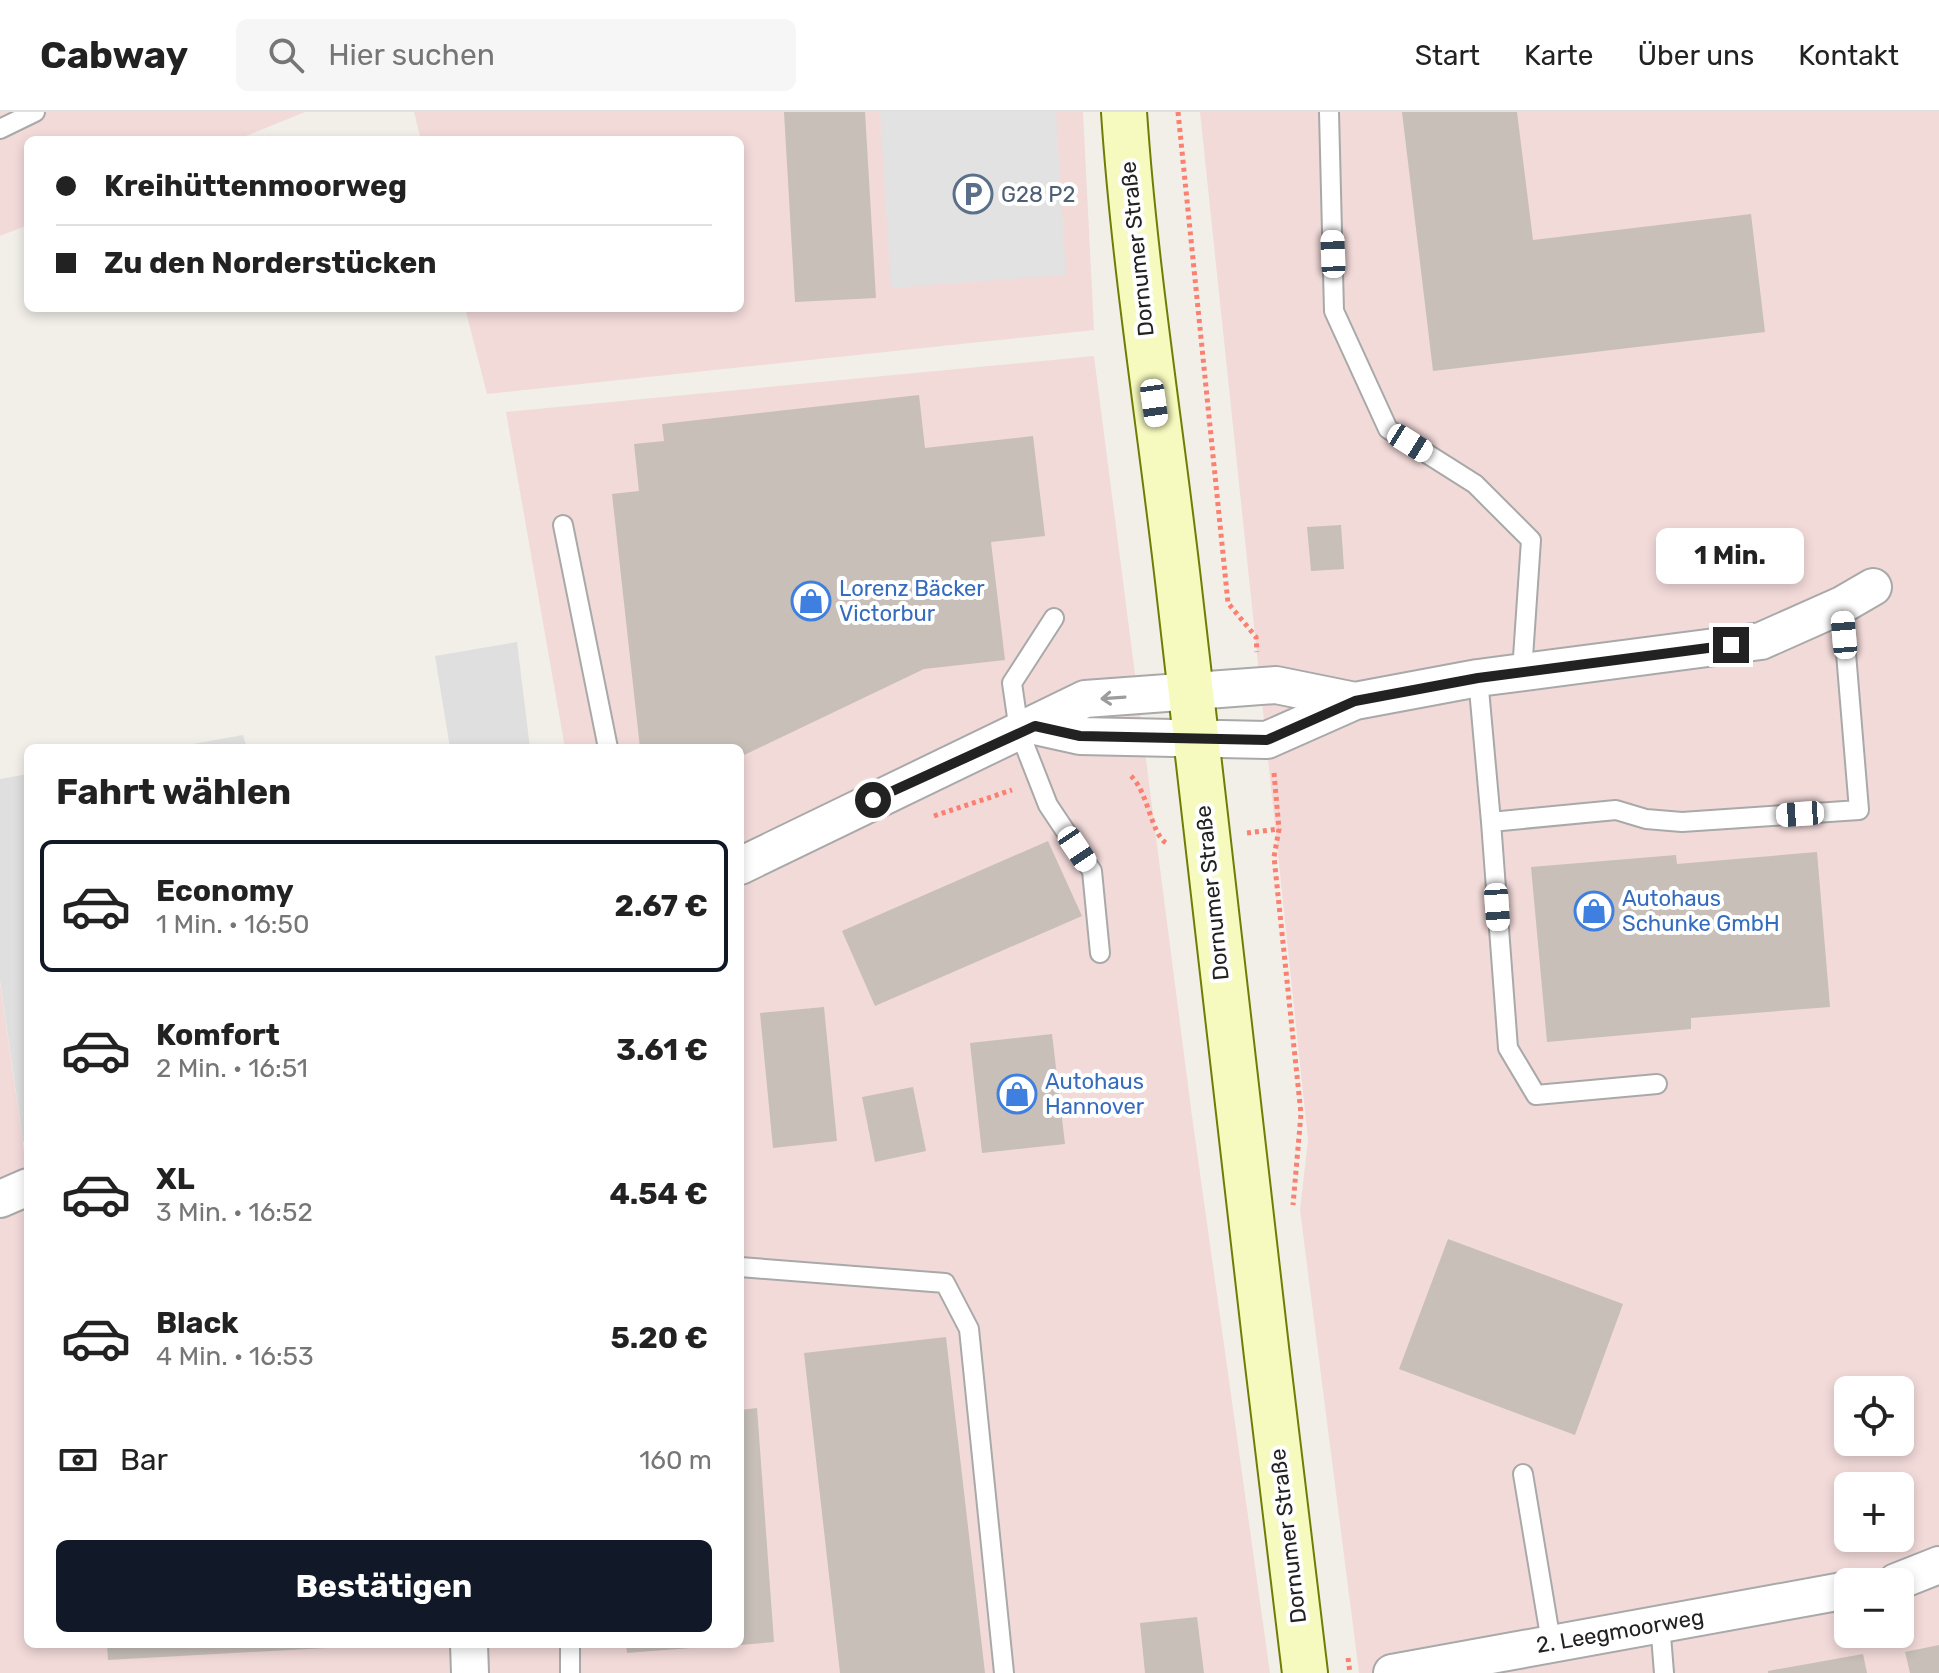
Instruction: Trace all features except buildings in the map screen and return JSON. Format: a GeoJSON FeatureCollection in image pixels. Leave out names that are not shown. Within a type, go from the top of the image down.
{"type":"FeatureCollection","features":[{"type":"Feature","properties":{"kind":"main road","name":"Dornumer Straße"},"geometry":{"type":"LineString","coordinates":[[1124,112],[1137,277],[1191,693],[1205,839],[1305,1673]]}},
{"type":"Feature","properties":{"kind":"street"},"geometry":{"type":"LineString","coordinates":[[1027,728],[1080,736],[1267,740],[1355,701],[1478,678],[1761,641],[1842,605],[1873,587]]}},
{"type":"Feature","properties":{"kind":"street"},"geometry":{"type":"LineString","coordinates":[[744,864],[1085,699],[1276,685],[1355,701]]}},
{"type":"Feature","properties":{"kind":"street"},"geometry":{"type":"LineString","coordinates":[[1914,1575],[1939,1565]]}},
{"type":"Feature","properties":{"kind":"street","name":"2. Leegmoorweg"},"geometry":{"type":"LineString","coordinates":[[1392,1673],[1834,1592]]}},
{"type":"Feature","properties":{"kind":"street"},"geometry":{"type":"LineString","coordinates":[[469,1648],[470,1673]]}},
{"type":"Feature","properties":{"kind":"lane"},"geometry":{"type":"LineString","coordinates":[[0,129],[35,112]]}},
{"type":"Feature","properties":{"kind":"lane"},"geometry":{"type":"LineString","coordinates":[[1329,112],[1334,311],[1388,429],[1475,484],[1531,540],[1522,672]]}},
{"type":"Feature","properties":{"kind":"lane"},"geometry":{"type":"LineString","coordinates":[[563,525],[607,744]]}},
{"type":"Feature","properties":{"kind":"lane"},"geometry":{"type":"LineString","coordinates":[[1491,822],[1616,810],[1646,819],[1682,822],[1859,810],[1842,605]]}},
{"type":"Feature","properties":{"kind":"lane"},"geometry":{"type":"LineString","coordinates":[[1054,618],[1012,683],[1027,728],[1038,780],[1048,805],[1092,871],[1100,953]]}},
{"type":"Feature","properties":{"kind":"lane"},"geometry":{"type":"LineString","coordinates":[[1478,678],[1508,1048],[1536,1095],[1657,1084]]}},
{"type":"Feature","properties":{"kind":"lane"},"geometry":{"type":"LineString","coordinates":[[744,1267],[945,1283],[969,1329],[1004,1673]]}},
{"type":"Feature","properties":{"kind":"lane"},"geometry":{"type":"LineString","coordinates":[[1523,1474],[1551,1642]]}},
{"type":"Feature","properties":{"kind":"lane"},"geometry":{"type":"LineString","coordinates":[[1660,1623],[1664,1673]]}},
{"type":"Feature","properties":{"kind":"lane"},"geometry":{"type":"LineString","coordinates":[[570,1648],[570,1673]]}},
{"type":"Feature","properties":{"kind":"path"},"geometry":{"type":"LineString","coordinates":[[1178,112],[1228,603],[1256,637],[1260,687]]}},
{"type":"Feature","properties":{"kind":"path"},"geometry":{"type":"LineString","coordinates":[[1267,740],[1275,776],[1279,829],[1274,857],[1301,1114],[1292,1219]]}},
{"type":"Feature","properties":{"kind":"path"},"geometry":{"type":"LineString","coordinates":[[1127,773],[1135,778],[1164,843],[1279,829]]}},
{"type":"Feature","properties":{"kind":"path"},"geometry":{"type":"LineString","coordinates":[[919,822],[1038,780]]}},
{"type":"Feature","properties":{"kind":"path"},"geometry":{"type":"LineString","coordinates":[[1346,1646],[1350,1673]]}},
{"type":"Feature","properties":{"kind":"shaded area"},"geometry":{"type":"Polygon","coordinates":[[[0,112],[305,112],[246,136],[24,136],[24,227],[0,236],[0,112]]]}},
{"type":"Feature","properties":{"kind":"shaded area"},"geometry":{"type":"Polygon","coordinates":[[[414,112],[1083,112],[1094,330],[487,394],[466,312],[744,312],[744,136],[420,136],[414,112]]]}},
{"type":"Feature","properties":{"kind":"shaded area","name":"G28 P2"},"geometry":{"type":"Polygon","coordinates":[[[880,112],[1056,112],[1066,275],[891,288],[880,112]]]}},
{"type":"Feature","properties":{"kind":"shaded area"},"geometry":{"type":"Polygon","coordinates":[[[1200,112],[1939,112],[1939,1673],[1359,1673],[1300,1210],[1308,1140],[1200,112]]]}},
{"type":"Feature","properties":{"kind":"shaded area"},"geometry":{"type":"Polygon","coordinates":[[[1094,356],[1192,1116],[1270,1673],[0,1673],[0,982],[24,1151],[24,1648],[744,1648],[744,744],[564,744],[506,412],[1094,356]]]}},
{"type":"Feature","properties":{"kind":"shaded area"},"geometry":{"type":"Polygon","coordinates":[[[517,642],[530,744],[449,744],[435,656],[517,642]]]}},
{"type":"Feature","properties":{"kind":"shaded area"},"geometry":{"type":"Polygon","coordinates":[[[243,735],[246,744],[193,744],[243,735]]]}},
{"type":"Feature","properties":{"kind":"shaded area"},"geometry":{"type":"Polygon","coordinates":[[[24,775],[23,1142],[0,980],[0,779],[24,775]]]}},
{"type":"Feature","properties":{"kind":"place","name":"G28 P2"},"geometry":{"type":"Point","coordinates":[973,194]}},
{"type":"Feature","properties":{"kind":"place","name":"Lorenz Bäcker Victorbur"},"geometry":{"type":"Point","coordinates":[811,601]}},
{"type":"Feature","properties":{"kind":"place","name":"Autohaus Schunke GmbH"},"geometry":{"type":"Point","coordinates":[1594,911]}},
{"type":"Feature","properties":{"kind":"place","name":"Autohaus Hannover"},"geometry":{"type":"Point","coordinates":[1017,1094]}},
{"type":"Feature","properties":{"kind":"route"},"geometry":{"type":"LineString","coordinates":[[873,800],[952,761],[1035,726],[1080,736],[1267,740],[1355,701],[1478,678],[1731,645]]}}]}
